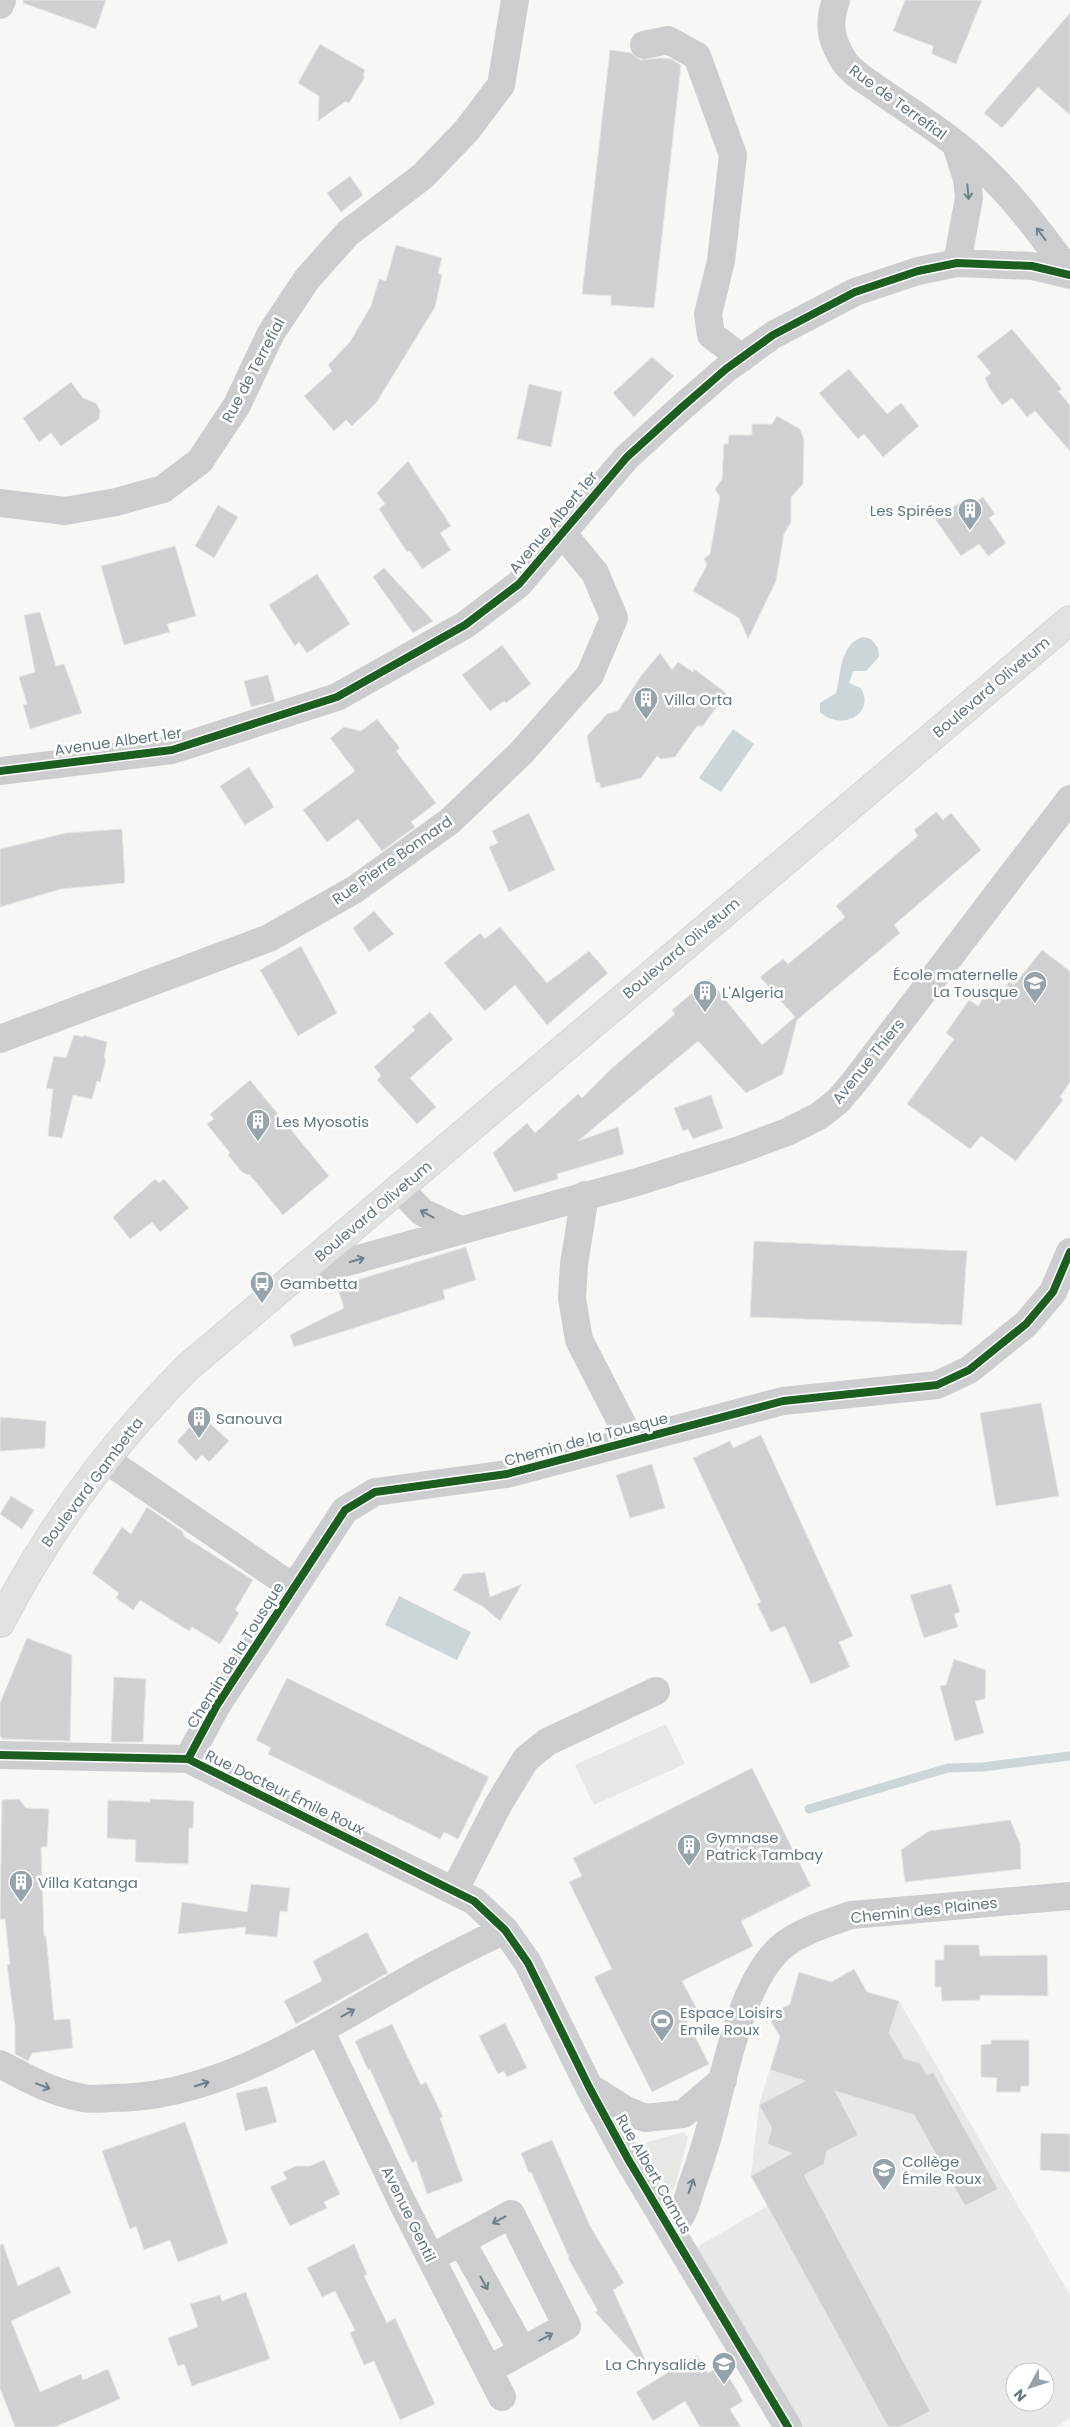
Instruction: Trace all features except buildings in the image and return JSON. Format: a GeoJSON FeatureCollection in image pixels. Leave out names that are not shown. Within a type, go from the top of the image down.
{"type":"FeatureCollection","features":[{"type":"Feature","properties":{"kind":"main road","name":"Boulevard Olivetum"},"geometry":{"type":"LineString","coordinates":[[293,1277],[400,1189],[829,822],[1070,620]]}},
{"type":"Feature","properties":{"kind":"main road","name":"Boulevard Gambetta"},"geometry":{"type":"LineString","coordinates":[[0,1623],[40,1552],[105,1459],[150,1405],[188,1368],[293,1277]]}},
{"type":"Feature","properties":{"kind":"street"},"geometry":{"type":"LineString","coordinates":[[0,5],[2,0]]}},
{"type":"Feature","properties":{"kind":"street","name":"Rue de Terrefial"},"geometry":{"type":"LineString","coordinates":[[0,503],[65,511],[116,502],[164,489],[200,462],[237,406],[271,333],[307,279],[348,233],[423,176],[467,130],[501,85],[515,0]]}},
{"type":"Feature","properties":{"kind":"street","name":"Rue de Terrefial"},"geometry":{"type":"LineString","coordinates":[[836,0],[830,18],[834,42],[845,62],[863,78],[956,145],[992,177],[1070,274]]}},
{"type":"Feature","properties":{"kind":"street"},"geometry":{"type":"LineString","coordinates":[[644,45],[668,40],[696,56],[733,155],[721,261],[708,314],[711,335],[742,358]]}},
{"type":"Feature","properties":{"kind":"street","name":"Rue de Terrefial"},"geometry":{"type":"LineString","coordinates":[[956,145],[966,179],[969,198],[957,262]]}},
{"type":"Feature","properties":{"kind":"street","name":"Avenue Albert 1er"},"geometry":{"type":"LineString","coordinates":[[0,771],[172,750],[338,697],[465,625],[519,584],[627,457],[681,408],[773,335],[855,292],[918,271],[957,262],[1032,266],[1070,274]]}},
{"type":"Feature","properties":{"kind":"street","name":"Rue Pierre Bonnard"},"geometry":{"type":"LineString","coordinates":[[0,1040],[269,938],[354,890],[450,821],[521,753],[590,675],[614,618],[595,573],[563,534]]}},
{"type":"Feature","properties":{"kind":"street","name":"Avenue Thiers"},"geometry":{"type":"LineString","coordinates":[[293,1277],[647,1179],[779,1135],[819,1116],[838,1101],[1066,814]]}},
{"type":"Feature","properties":{"kind":"street"},"geometry":{"type":"LineString","coordinates":[[400,1189],[422,1212],[460,1230]]}},
{"type":"Feature","properties":{"kind":"street"},"geometry":{"type":"LineString","coordinates":[[585,1195],[574,1264],[572,1298],[579,1340],[631,1441]]}},
{"type":"Feature","properties":{"kind":"street","name":"Chemin de la Tousque"},"geometry":{"type":"LineString","coordinates":[[188,1759],[217,1705],[345,1510],[375,1492],[507,1474],[783,1401],[937,1385],[969,1370],[1026,1324],[1053,1292],[1070,1252]]}},
{"type":"Feature","properties":{"kind":"street"},"geometry":{"type":"LineString","coordinates":[[105,1459],[294,1588]]}},
{"type":"Feature","properties":{"kind":"street"},"geometry":{"type":"LineString","coordinates":[[454,1891],[498,1805],[526,1759],[547,1742],[656,1691]]}},
{"type":"Feature","properties":{"kind":"street","name":"Rue Docteur Émile Roux"},"geometry":{"type":"LineString","coordinates":[[0,1755],[188,1759],[474,1901],[505,1930]]}},
{"type":"Feature","properties":{"kind":"street","name":"Chemin des Plaines"},"geometry":{"type":"LineString","coordinates":[[668,2227],[681,2217],[707,2141],[745,2006],[756,1981],[770,1960],[785,1944],[809,1931],[851,1916],[1070,1896]]}},
{"type":"Feature","properties":{"kind":"street"},"geometry":{"type":"LineString","coordinates":[[0,2064],[42,2087],[85,2098],[134,2098],[188,2088],[226,2076],[320,2030],[432,1966],[505,1930]]}},
{"type":"Feature","properties":{"kind":"street","name":"Rue Albert Camus"},"geometry":{"type":"LineString","coordinates":[[505,1930],[528,1963],[589,2087],[628,2159],[788,2427]]}},
{"type":"Feature","properties":{"kind":"street","name":"Avenue Gentil"},"geometry":{"type":"LineString","coordinates":[[320,2030],[431,2258],[502,2397]]}},
{"type":"Feature","properties":{"kind":"street"},"geometry":{"type":"LineString","coordinates":[[589,2087],[626,2110],[645,2118],[683,2114],[723,2080]]}},
{"type":"Feature","properties":{"kind":"street"},"geometry":{"type":"LineString","coordinates":[[683,2114],[700,2125],[707,2141]]}},
{"type":"Feature","properties":{"kind":"street"},"geometry":{"type":"LineString","coordinates":[[628,2159],[626,2142],[645,2118]]}},
{"type":"Feature","properties":{"kind":"street"},"geometry":{"type":"LineString","coordinates":[[431,2258],[511,2214],[567,2326],[488,2370]]}},
{"type":"Feature","properties":{"kind":"street"},"geometry":{"type":"LineString","coordinates":[[460,2241],[522,2350]]}},
{"type":"Feature","properties":{"kind":"shaded area"},"geometry":{"type":"Polygon","coordinates":[[[863,637],[871,639],[878,648],[879,657],[866,671],[853,671],[849,683],[861,688],[864,706],[860,713],[853,718],[837,720],[828,718],[820,712],[820,703],[836,693],[845,653],[855,641],[863,637]]]}},
{"type":"Feature","properties":{"kind":"shaded area"},"geometry":{"type":"Polygon","coordinates":[[[733,729],[754,744],[721,792],[699,778],[733,729]]]}},
{"type":"Feature","properties":{"kind":"shaded area"},"geometry":{"type":"Polygon","coordinates":[[[399,1596],[471,1632],[457,1660],[385,1625],[399,1596]]]}},
{"type":"Feature","properties":{"kind":"shaded area"},"geometry":{"type":"Polygon","coordinates":[[[666,1724],[685,1764],[594,1805],[575,1765],[666,1724]]]}},
{"type":"Feature","properties":{"kind":"shaded area","name":"Collège Émile Roux"},"geometry":{"type":"Polygon","coordinates":[[[799,1972],[899,2001],[1070,2295],[1070,2419],[1056,2427],[799,2427],[692,2250],[767,2206],[751,2176],[759,2105],[799,1972]]]}},
{"type":"Feature","properties":{"kind":"shaded area"},"geometry":{"type":"Polygon","coordinates":[[[684,2132],[688,2137],[687,2142],[674,2189],[669,2193],[645,2150],[647,2142],[684,2132]]]}},
{"type":"Feature","properties":{"kind":"waterway"},"geometry":{"type":"LineString","coordinates":[[809,1809],[948,1768],[983,1767],[1070,1756]]}},
{"type":"Feature","properties":{"kind":"cycle path"},"geometry":{"type":"LineString","coordinates":[[0,771],[172,750],[337,697],[465,625],[519,584],[627,457],[681,408],[726,369],[773,335],[855,292],[918,271],[957,263],[1032,266],[1070,275]]}},
{"type":"Feature","properties":{"kind":"cycle path"},"geometry":{"type":"LineString","coordinates":[[188,1759],[217,1705],[345,1510],[375,1492],[507,1474],[783,1401],[937,1385],[969,1370],[1026,1324],[1053,1292],[1070,1252]]}},
{"type":"Feature","properties":{"kind":"cycle path"},"geometry":{"type":"LineString","coordinates":[[0,1755],[188,1759],[474,1901],[505,1930],[528,1963],[589,2087],[628,2159],[788,2427]]}},
{"type":"Feature","properties":{"kind":"place","name":"Les Spirées"},"geometry":{"type":"Point","coordinates":[970,531]}},
{"type":"Feature","properties":{"kind":"place","name":"Villa Orta"},"geometry":{"type":"Point","coordinates":[646,720]}},
{"type":"Feature","properties":{"kind":"place","name":"École maternelle La Tousque"},"geometry":{"type":"Point","coordinates":[1035,1004]}},
{"type":"Feature","properties":{"kind":"place","name":"L'Algeria"},"geometry":{"type":"Point","coordinates":[705,1013]}},
{"type":"Feature","properties":{"kind":"place","name":"Les Myosotis"},"geometry":{"type":"Point","coordinates":[258,1142]}},
{"type":"Feature","properties":{"kind":"place","name":"Gambetta"},"geometry":{"type":"Point","coordinates":[262,1304]}},
{"type":"Feature","properties":{"kind":"place","name":"Sanouva"},"geometry":{"type":"Point","coordinates":[199,1439]}},
{"type":"Feature","properties":{"kind":"place","name":"Gymnase Patrick Tambay"},"geometry":{"type":"Point","coordinates":[689,1867]}},
{"type":"Feature","properties":{"kind":"place","name":"Villa Katanga"},"geometry":{"type":"Point","coordinates":[21,1903]}},
{"type":"Feature","properties":{"kind":"place","name":"Espace Loisirs Emile Roux"},"geometry":{"type":"Point","coordinates":[662,2042]}},
{"type":"Feature","properties":{"kind":"place","name":"Collège Émile Roux"},"geometry":{"type":"Point","coordinates":[884,2191]}},
{"type":"Feature","properties":{"kind":"place","name":"La Chrysalide"},"geometry":{"type":"Point","coordinates":[724,2385]}}]}
